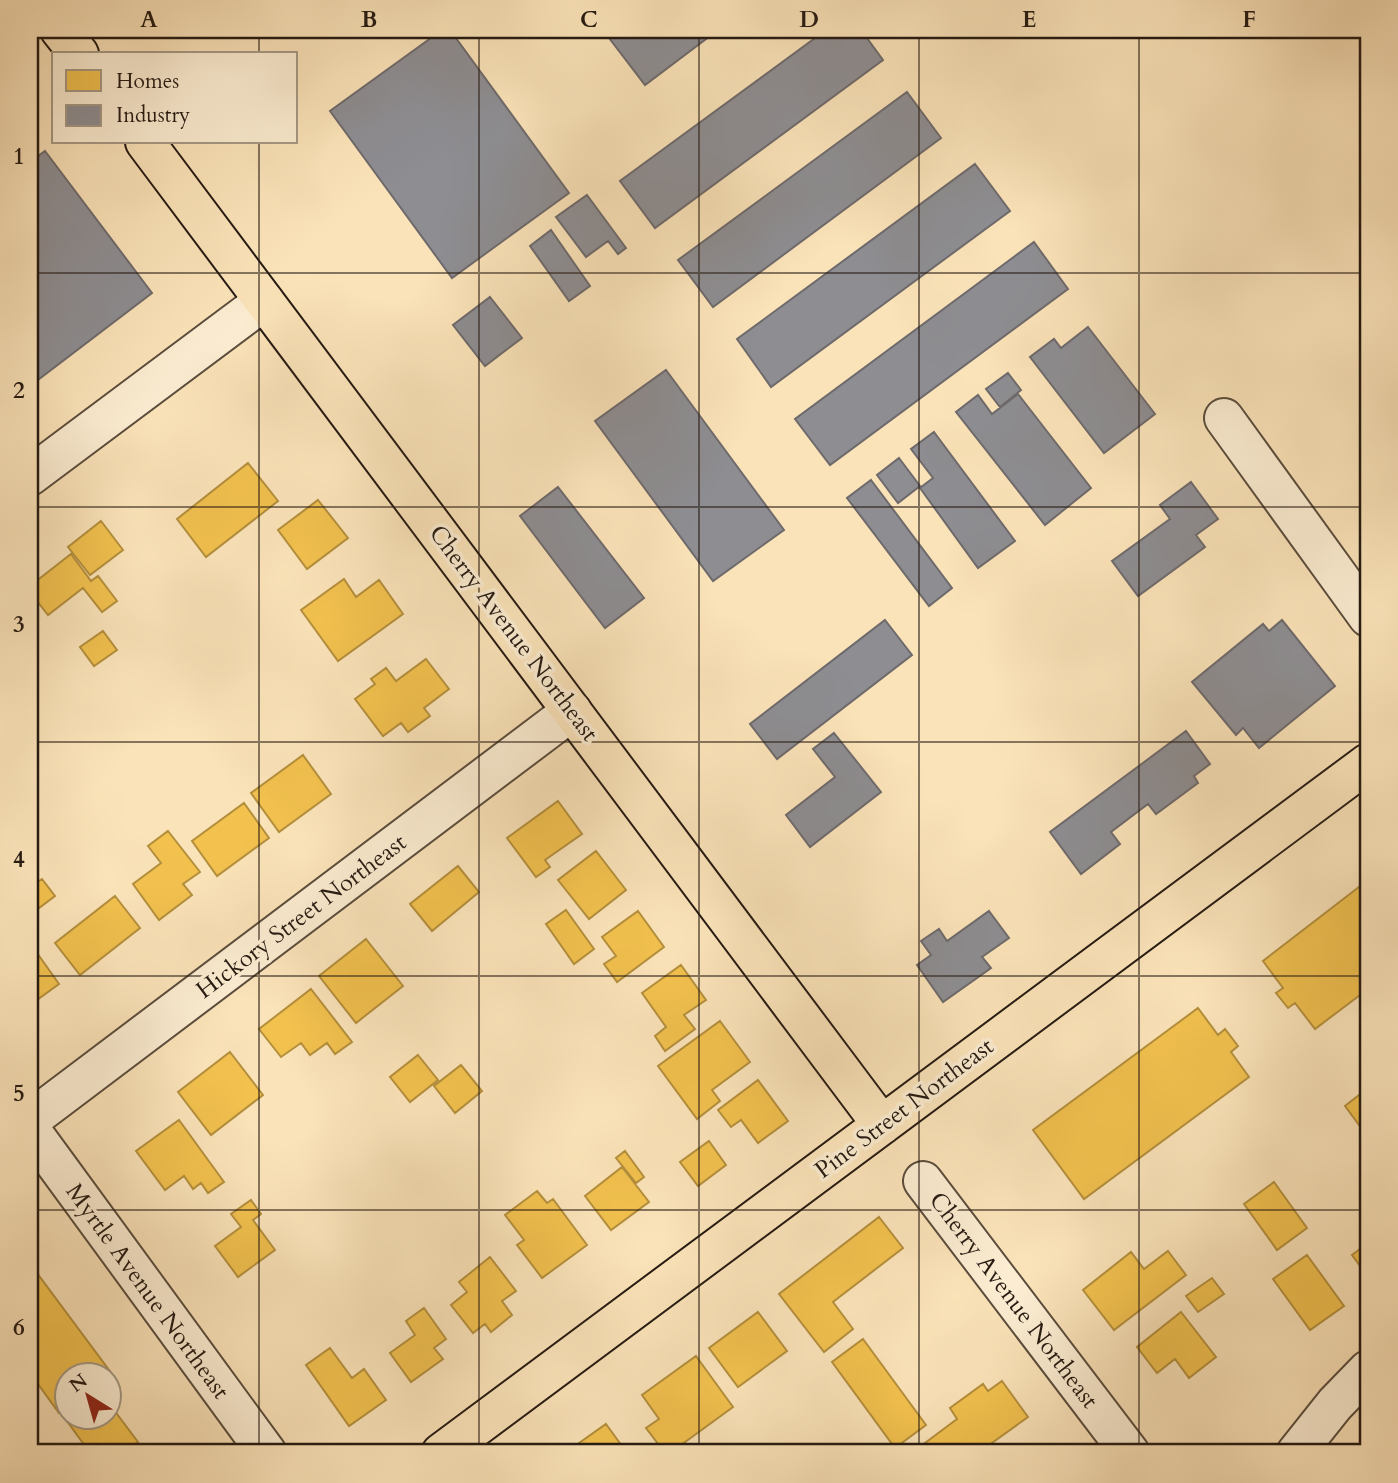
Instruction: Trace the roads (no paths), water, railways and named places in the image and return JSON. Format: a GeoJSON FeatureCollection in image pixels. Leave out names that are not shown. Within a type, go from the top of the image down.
{"type":"FeatureCollection","features":[{"type":"Feature","properties":{"kind":"main road"},"geometry":{"type":"LineString","coordinates":[[61,30],[78,52]]}},
{"type":"Feature","properties":{"kind":"main road","name":"Cherry Avenue Northeast"},"geometry":{"type":"LineString","coordinates":[[146,144],[882,1125]]}},
{"type":"Feature","properties":{"kind":"main road","name":"Pine Street Northeast"},"geometry":{"type":"LineString","coordinates":[[441,1453],[1368,763]]}},
{"type":"Feature","properties":{"kind":"street"},"geometry":{"type":"LineString","coordinates":[[30,475],[264,301]]}},
{"type":"Feature","properties":{"kind":"street"},"geometry":{"type":"LineString","coordinates":[[1224,418],[1368,617]]}},
{"type":"Feature","properties":{"kind":"street","name":"Hickory Street Northeast"},"geometry":{"type":"LineString","coordinates":[[30,1120],[572,711]]}},
{"type":"Feature","properties":{"kind":"street","name":"Myrtle Avenue Northeast"},"geometry":{"type":"LineString","coordinates":[[30,1129],[267,1453]]}},
{"type":"Feature","properties":{"kind":"street","name":"Cherry Avenue Northeast"},"geometry":{"type":"LineString","coordinates":[[923,1181],[1130,1453]]}},
{"type":"Feature","properties":{"kind":"street"},"geometry":{"type":"LineString","coordinates":[[1296,1453],[1335,1404],[1368,1370]]}}]}
